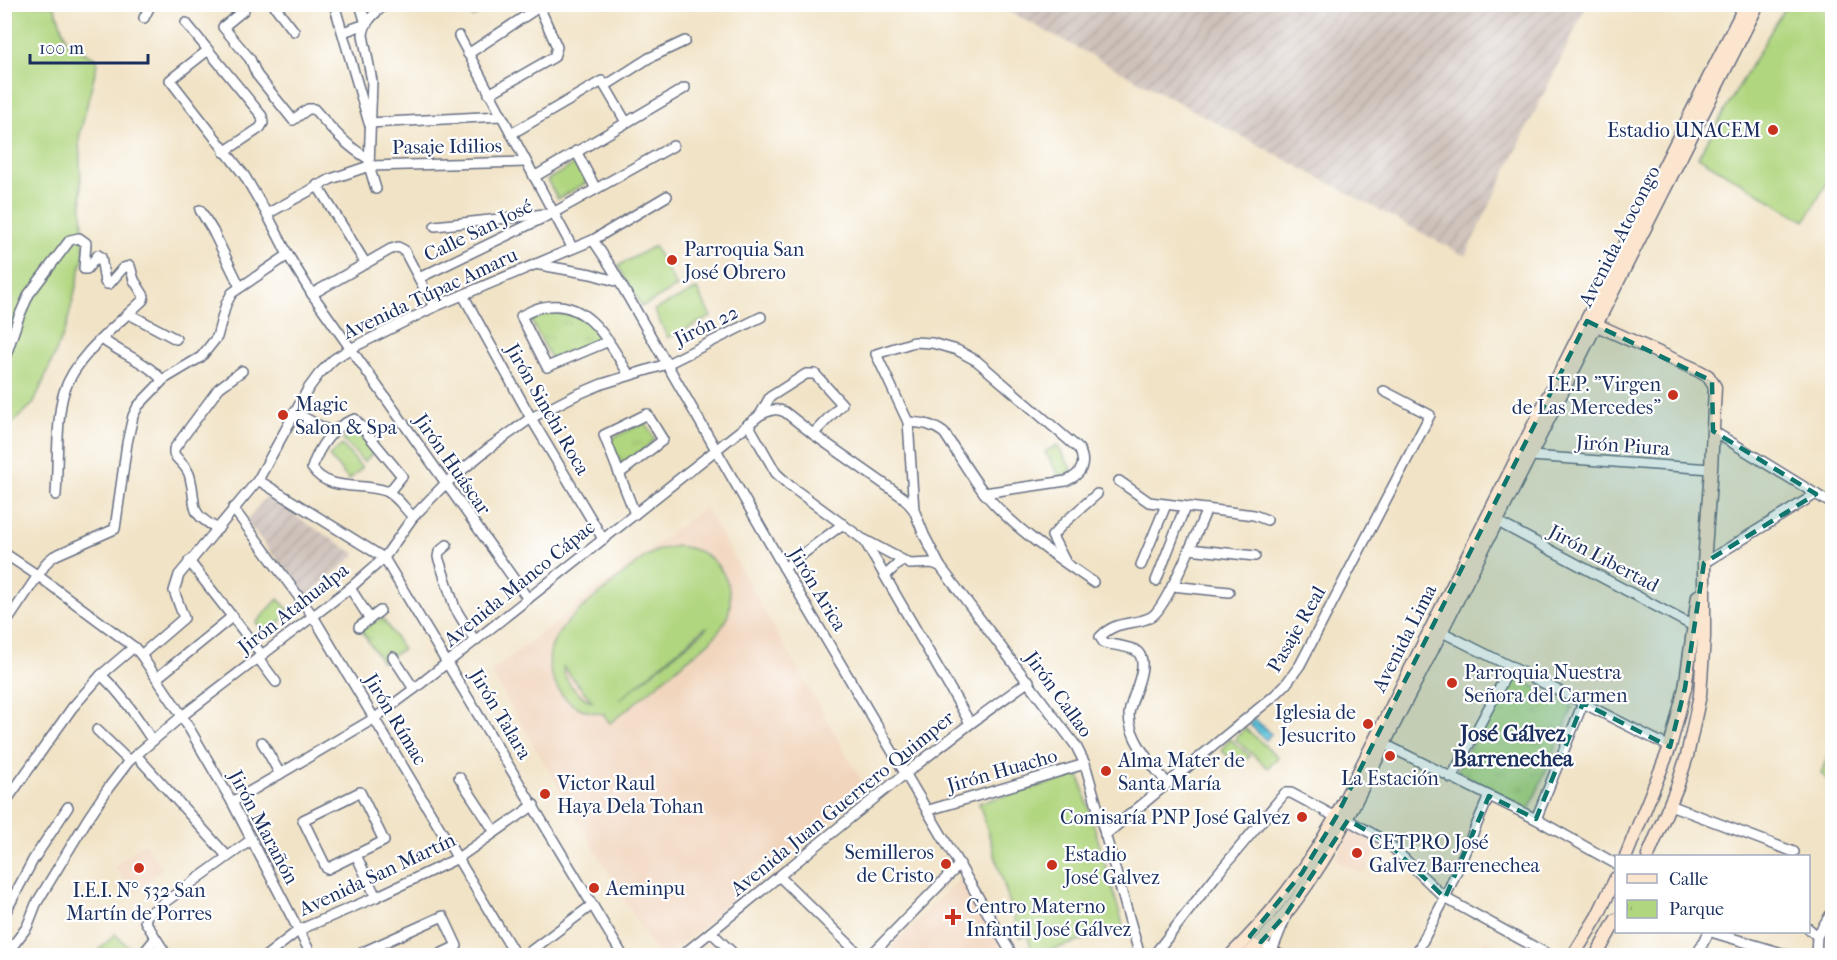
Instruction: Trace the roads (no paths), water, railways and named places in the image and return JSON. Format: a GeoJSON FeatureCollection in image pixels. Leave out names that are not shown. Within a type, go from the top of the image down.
{"type":"FeatureCollection","features":[{"type":"Feature","properties":{"kind":"main road","name":"Avenida Atocongo"},"geometry":{"type":"LineString","coordinates":[[1592,323],[1746,4]]}},
{"type":"Feature","properties":{"kind":"main road","name":"Avenida Atocongo"},"geometry":{"type":"LineString","coordinates":[[1592,323],[1758,4]]}},
{"type":"Feature","properties":{"kind":"main road"},"geometry":{"type":"LineString","coordinates":[[1592,323],[1671,357],[1708,376],[1714,387],[1704,563],[1704,637],[1700,694],[1687,756],[1670,805],[1648,855]]}},
{"type":"Feature","properties":{"kind":"main road","name":"Avenida Lima"},"geometry":{"type":"LineString","coordinates":[[1247,956],[1255,939],[1342,818],[1384,744],[1532,456],[1592,323]]}},
{"type":"Feature","properties":{"kind":"main road","name":"Avenida Lima"},"geometry":{"type":"LineString","coordinates":[[1230,956],[1287,913],[1312,880],[1592,323]]}},
{"type":"Feature","properties":{"kind":"main road"},"geometry":{"type":"LineString","coordinates":[[1626,855],[1670,747],[1685,688],[1704,563]]}},
{"type":"Feature","properties":{"kind":"main road"},"geometry":{"type":"LineString","coordinates":[[1573,956],[1615,882]]}},
{"type":"Feature","properties":{"kind":"main road"},"geometry":{"type":"LineString","coordinates":[[1596,956],[1615,923]]}},
{"type":"Feature","properties":{"kind":"street"},"geometry":{"type":"LineString","coordinates":[[144,18],[151,4]]}},
{"type":"Feature","properties":{"kind":"street"},"geometry":{"type":"LineString","coordinates":[[240,4],[244,10],[224,27],[250,59],[257,75],[293,120],[308,109],[314,109],[369,163]]}},
{"type":"Feature","properties":{"kind":"street"},"geometry":{"type":"LineString","coordinates":[[273,4],[294,31]]}},
{"type":"Feature","properties":{"kind":"street"},"geometry":{"type":"LineString","coordinates":[[334,4],[369,123]]}},
{"type":"Feature","properties":{"kind":"street"},"geometry":{"type":"LineString","coordinates":[[360,4],[366,24]]}},
{"type":"Feature","properties":{"kind":"street"},"geometry":{"type":"LineString","coordinates":[[376,189],[369,163],[372,81],[363,35],[366,24],[385,4]]}},
{"type":"Feature","properties":{"kind":"street"},"geometry":{"type":"LineString","coordinates":[[468,54],[538,6],[557,47],[554,57],[489,94]]}},
{"type":"Feature","properties":{"kind":"street"},"geometry":{"type":"LineString","coordinates":[[186,23],[262,116],[263,123],[260,128],[224,152]]}},
{"type":"Feature","properties":{"kind":"street"},"geometry":{"type":"LineString","coordinates":[[343,32],[366,24]]}},
{"type":"Feature","properties":{"kind":"street"},"geometry":{"type":"LineString","coordinates":[[459,36],[572,247]]}},
{"type":"Feature","properties":{"kind":"street"},"geometry":{"type":"LineString","coordinates":[[605,86],[649,58],[686,41]]}},
{"type":"Feature","properties":{"kind":"street","name":"Jirón Huáscar"},"geometry":{"type":"LineString","coordinates":[[207,51],[170,80],[244,175],[312,294],[528,598]]}},
{"type":"Feature","properties":{"kind":"street"},"geometry":{"type":"LineString","coordinates":[[511,134],[602,81],[626,122]]}},
{"type":"Feature","properties":{"kind":"street"},"geometry":{"type":"LineString","coordinates":[[534,177],[684,88]]}},
{"type":"Feature","properties":{"kind":"street"},"geometry":{"type":"LineString","coordinates":[[369,123],[501,116]]}},
{"type":"Feature","properties":{"kind":"street","name":"Calle San José"},"geometry":{"type":"LineString","coordinates":[[419,279],[553,213],[673,146]]}},
{"type":"Feature","properties":{"kind":"street"},"geometry":{"type":"LineString","coordinates":[[576,152],[596,189]]}},
{"type":"Feature","properties":{"kind":"street","name":"Pasaje Idilios"},"geometry":{"type":"LineString","coordinates":[[267,214],[317,185],[369,163],[526,162]]}},
{"type":"Feature","properties":{"kind":"street"},"geometry":{"type":"LineString","coordinates":[[317,185],[366,264]]}},
{"type":"Feature","properties":{"kind":"street","name":"Avenida Túpac Amaru"},"geometry":{"type":"LineString","coordinates":[[141,655],[184,618],[174,591],[178,575],[258,480],[294,412],[319,374],[334,359],[434,307],[593,240],[667,196]]}},
{"type":"Feature","properties":{"kind":"street"},"geometry":{"type":"LineString","coordinates":[[200,210],[240,286]]}},
{"type":"Feature","properties":{"kind":"street"},"geometry":{"type":"LineString","coordinates":[[435,226],[553,213]]}},
{"type":"Feature","properties":{"kind":"street"},"geometry":{"type":"LineString","coordinates":[[4,361],[29,294],[66,244],[74,238],[86,243],[84,269],[87,269],[98,255],[101,257],[107,284],[110,284],[126,266],[132,267],[134,280],[144,298],[79,364],[64,393],[56,495]]}},
{"type":"Feature","properties":{"kind":"street","name":"Jirón Arica"},"geometry":{"type":"LineString","coordinates":[[593,240],[1013,956]]}},
{"type":"Feature","properties":{"kind":"street"},"geometry":{"type":"LineString","coordinates":[[312,294],[391,249],[398,248],[404,250],[434,307]]}},
{"type":"Feature","properties":{"kind":"street"},"geometry":{"type":"LineString","coordinates":[[4,626],[47,562],[54,556],[115,529],[132,416],[138,406],[172,372],[201,357],[217,337],[226,304],[232,293],[288,255]]}},
{"type":"Feature","properties":{"kind":"street"},"geometry":{"type":"LineString","coordinates":[[535,264],[591,274],[619,282]]}},
{"type":"Feature","properties":{"kind":"street","name":"Jirón Sinchi Roca"},"geometry":{"type":"LineString","coordinates":[[463,295],[531,418],[603,539]]}},
{"type":"Feature","properties":{"kind":"street"},"geometry":{"type":"LineString","coordinates":[[609,341],[547,367],[521,316],[543,307],[561,306],[581,313],[600,328],[609,341],[629,375]]}},
{"type":"Feature","properties":{"kind":"street"},"geometry":{"type":"LineString","coordinates":[[129,314],[176,339]]}},
{"type":"Feature","properties":{"kind":"street","name":"Jirón 22"},"geometry":{"type":"LineString","coordinates":[[667,364],[761,318]]}},
{"type":"Feature","properties":{"kind":"street"},"geometry":{"type":"LineString","coordinates":[[102,339],[146,365],[162,380]]}},
{"type":"Feature","properties":{"kind":"street"},"geometry":{"type":"LineString","coordinates":[[914,510],[913,468],[908,422],[876,354],[914,342],[957,350],[977,361],[1079,449],[1083,456],[1084,462],[1081,470],[1074,478],[1066,481],[984,493]]}},
{"type":"Feature","properties":{"kind":"street","name":"Jirón Atahualpa"},"geometry":{"type":"LineString","coordinates":[[5,956],[27,927],[36,904],[87,820],[133,758],[152,740],[350,588],[384,558],[413,517],[445,484],[489,448],[531,418],[576,395],[629,375],[667,364]]}},
{"type":"Feature","properties":{"kind":"street"},"geometry":{"type":"LineString","coordinates":[[218,529],[197,514],[190,476],[174,454],[174,450],[219,388],[242,371]]}},
{"type":"Feature","properties":{"kind":"street","name":"Avenida Manco Cápac"},"geometry":{"type":"LineString","coordinates":[[232,802],[375,717],[414,689],[760,415],[770,397],[811,373],[815,374],[843,404],[813,434]]}},
{"type":"Feature","properties":{"kind":"street","name":"Pasaje Real"},"geometry":{"type":"LineString","coordinates":[[1105,835],[1286,684],[1313,643],[1430,415],[1384,391]]}},
{"type":"Feature","properties":{"kind":"street"},"geometry":{"type":"LineString","coordinates":[[760,415],[780,409],[904,498],[914,510]]}},
{"type":"Feature","properties":{"kind":"street"},"geometry":{"type":"LineString","coordinates":[[294,412],[331,432]]}},
{"type":"Feature","properties":{"kind":"street"},"geometry":{"type":"LineString","coordinates":[[619,474],[663,441],[647,414],[604,435],[634,514]]}},
{"type":"Feature","properties":{"kind":"street"},"geometry":{"type":"LineString","coordinates":[[389,492],[402,476],[355,419],[331,432],[314,461],[312,468],[315,472],[337,485],[389,492],[413,517]]}},
{"type":"Feature","properties":{"kind":"street"},"geometry":{"type":"LineString","coordinates":[[908,422],[925,423],[944,433],[984,493],[1041,546],[1093,582]]}},
{"type":"Feature","properties":{"kind":"street"},"geometry":{"type":"LineString","coordinates":[[748,424],[776,473],[790,486],[864,540],[901,561],[910,564],[933,563],[940,566]]}},
{"type":"Feature","properties":{"kind":"street"},"geometry":{"type":"LineString","coordinates":[[1713,431],[1833,504]]}},
{"type":"Feature","properties":{"kind":"street","name":"Jirón Piura"},"geometry":{"type":"LineString","coordinates":[[1532,456],[1711,469]]}},
{"type":"Feature","properties":{"kind":"street","name":"Jirón Talara"},"geometry":{"type":"LineString","coordinates":[[258,480],[384,558],[623,956]]}},
{"type":"Feature","properties":{"kind":"street"},"geometry":{"type":"LineString","coordinates":[[1119,481],[1144,500],[1166,505],[1254,515],[1267,520]]}},
{"type":"Feature","properties":{"kind":"street"},"geometry":{"type":"LineString","coordinates":[[1066,563],[1052,536],[1097,494]]}},
{"type":"Feature","properties":{"kind":"street"},"geometry":{"type":"LineString","coordinates":[[1704,563],[1816,494]]}},
{"type":"Feature","properties":{"kind":"street"},"geometry":{"type":"LineString","coordinates":[[1140,566],[1166,505]]}},
{"type":"Feature","properties":{"kind":"street"},"geometry":{"type":"LineString","coordinates":[[1156,581],[1185,507]]}},
{"type":"Feature","properties":{"kind":"street","name":"Jirón Rímac"},"geometry":{"type":"LineString","coordinates":[[233,508],[313,616],[516,956]]}},
{"type":"Feature","properties":{"kind":"street"},"geometry":{"type":"LineString","coordinates":[[1167,783],[1139,747],[1129,719],[1143,660],[1140,654],[1133,649],[1104,642],[1100,637],[1123,623],[1148,618],[1155,614],[1172,586],[1207,509]]}},
{"type":"Feature","properties":{"kind":"street","name":"Jirón Callao"},"geometry":{"type":"LineString","coordinates":[[914,510],[940,566],[1076,746],[1085,764],[1140,956]]}},
{"type":"Feature","properties":{"kind":"street","name":"Jirón Libertad"},"geometry":{"type":"LineString","coordinates":[[1498,522],[1693,626]]}},
{"type":"Feature","properties":{"kind":"street"},"geometry":{"type":"LineString","coordinates":[[784,568],[843,524]]}},
{"type":"Feature","properties":{"kind":"street"},"geometry":{"type":"LineString","coordinates":[[864,540],[970,723]]}},
{"type":"Feature","properties":{"kind":"street"},"geometry":{"type":"LineString","coordinates":[[447,545],[439,552],[440,564],[455,608],[475,641]]}},
{"type":"Feature","properties":{"kind":"street"},"geometry":{"type":"LineString","coordinates":[[1189,549],[1255,556]]}},
{"type":"Feature","properties":{"kind":"street","name":"Jirón Marañón"},"geometry":{"type":"LineString","coordinates":[[4,553],[134,647],[141,655],[182,716],[232,802],[312,956]]}},
{"type":"Feature","properties":{"kind":"street"},"geometry":{"type":"LineString","coordinates":[[189,561],[233,616],[276,682]]}},
{"type":"Feature","properties":{"kind":"street"},"geometry":{"type":"LineString","coordinates":[[885,576],[901,561]]}},
{"type":"Feature","properties":{"kind":"street"},"geometry":{"type":"LineString","coordinates":[[1172,586],[1230,592]]}},
{"type":"Feature","properties":{"kind":"street"},"geometry":{"type":"LineString","coordinates":[[350,588],[370,619]]}},
{"type":"Feature","properties":{"kind":"street"},"geometry":{"type":"LineString","coordinates":[[359,627],[380,611]]}},
{"type":"Feature","properties":{"kind":"street"},"geometry":{"type":"LineString","coordinates":[[157,678],[233,616]]}},
{"type":"Feature","properties":{"kind":"street"},"geometry":{"type":"LineString","coordinates":[[1442,632],[1670,747]]}},
{"type":"Feature","properties":{"kind":"street"},"geometry":{"type":"LineString","coordinates":[[4,804],[72,708],[101,675],[134,647]]}},
{"type":"Feature","properties":{"kind":"street"},"geometry":{"type":"LineString","coordinates":[[393,657],[414,689]]}},
{"type":"Feature","properties":{"kind":"street"},"geometry":{"type":"LineString","coordinates":[[1452,778],[1511,666]]}},
{"type":"Feature","properties":{"kind":"street"},"geometry":{"type":"LineString","coordinates":[[101,675],[129,705],[152,740]]}},
{"type":"Feature","properties":{"kind":"street","name":"Avenida Juan Guerrero Quimper"},"geometry":{"type":"LineString","coordinates":[[681,956],[907,772],[1029,681]]}},
{"type":"Feature","properties":{"kind":"street"},"geometry":{"type":"LineString","coordinates":[[1536,819],[1583,703]]}},
{"type":"Feature","properties":{"kind":"street"},"geometry":{"type":"LineString","coordinates":[[97,730],[133,758],[227,856]]}},
{"type":"Feature","properties":{"kind":"street"},"geometry":{"type":"LineString","coordinates":[[262,742],[280,774]]}},
{"type":"Feature","properties":{"kind":"street"},"geometry":{"type":"LineString","coordinates":[[1384,744],[1536,819],[1615,863]]}},
{"type":"Feature","properties":{"kind":"street","name":"Jirón Huacho"},"geometry":{"type":"LineString","coordinates":[[929,810],[1085,764]]}},
{"type":"Feature","properties":{"kind":"street"},"geometry":{"type":"LineString","coordinates":[[459,777],[495,832]]}},
{"type":"Feature","properties":{"kind":"street"},"geometry":{"type":"LineString","coordinates":[[360,792],[384,841],[356,855],[327,869],[303,820],[360,792]]}},
{"type":"Feature","properties":{"kind":"street"},"geometry":{"type":"LineString","coordinates":[[1153,956],[1222,868],[1286,793],[1291,793],[1342,818],[1387,843],[1444,898],[1551,956]]}},
{"type":"Feature","properties":{"kind":"street"},"geometry":{"type":"LineString","coordinates":[[1415,956],[1444,898],[1489,796]]}},
{"type":"Feature","properties":{"kind":"street","name":"Avenida San Martín"},"geometry":{"type":"LineString","coordinates":[[266,956],[299,930],[458,858],[534,805]]}},
{"type":"Feature","properties":{"kind":"street"},"geometry":{"type":"LineString","coordinates":[[1670,805],[1794,852]]}},
{"type":"Feature","properties":{"kind":"street"},"geometry":{"type":"LineString","coordinates":[[4,915],[33,860],[68,807]]}},
{"type":"Feature","properties":{"kind":"street"},"geometry":{"type":"LineString","coordinates":[[167,956],[145,921],[151,911],[251,840]]}},
{"type":"Feature","properties":{"kind":"street"},"geometry":{"type":"LineString","coordinates":[[356,855],[376,897]]}},
{"type":"Feature","properties":{"kind":"street"},"geometry":{"type":"LineString","coordinates":[[870,956],[960,864]]}},
{"type":"Feature","properties":{"kind":"street"},"geometry":{"type":"LineString","coordinates":[[779,876],[861,956]]}},
{"type":"Feature","properties":{"kind":"street"},"geometry":{"type":"LineString","coordinates":[[524,956],[592,905]]}},
{"type":"Feature","properties":{"kind":"street"},"geometry":{"type":"LineString","coordinates":[[1815,956],[1817,936],[1833,912]]}},
{"type":"Feature","properties":{"kind":"street"},"geometry":{"type":"LineString","coordinates":[[1271,953],[1287,913]]}},
{"type":"Feature","properties":{"kind":"street"},"geometry":{"type":"LineString","coordinates":[[364,956],[363,952],[443,916],[457,946],[436,956]]}},
{"type":"Feature","properties":{"kind":"street"},"geometry":{"type":"LineString","coordinates":[[1810,929],[1817,936]]}},
{"type":"Feature","properties":{"kind":"street"},"geometry":{"type":"LineString","coordinates":[[711,932],[736,956]]}},
{"type":"Feature","properties":{"kind":"street"},"geometry":{"type":"LineString","coordinates":[[1696,956],[1709,933]]}},
{"type":"Feature","properties":{"kind":"street"},"geometry":{"type":"LineString","coordinates":[[1713,933],[1772,953],[1792,956]]}},
{"type":"Feature","properties":{"kind":"street"},"geometry":{"type":"LineString","coordinates":[[141,956],[155,939]]}},
{"type":"Feature","properties":{"kind":"street"},"geometry":{"type":"LineString","coordinates":[[1255,939],[1271,953],[1282,956]]}},
{"type":"Feature","properties":{"kind":"water"},"geometry":{"type":"Polygon","coordinates":[[[1254,718],[1271,734],[1266,740],[1249,724],[1254,718]]]}},
{"type":"Feature","properties":{"kind":"place","name":"Estadio UNACEM"},"geometry":{"type":"Point","coordinates":[1773,130]}},
{"type":"Feature","properties":{"kind":"place","name":"Parroquia San José Obrero"},"geometry":{"type":"Point","coordinates":[672,260]}},
{"type":"Feature","properties":{"kind":"place","name":"I.E.P. \"Virgen de Las Mercedes\""},"geometry":{"type":"Point","coordinates":[1673,395]}},
{"type":"Feature","properties":{"kind":"place","name":"Magic Salon & Spa"},"geometry":{"type":"Point","coordinates":[283,415]}},
{"type":"Feature","properties":{"kind":"place","name":"Parroquia Nuestra Señora del Carmen"},"geometry":{"type":"Point","coordinates":[1452,683]}},
{"type":"Feature","properties":{"kind":"place","name":"Iglesia de Jesucrito"},"geometry":{"type":"Point","coordinates":[1368,724]}},
{"type":"Feature","properties":{"kind":"place","name":"La Estación"},"geometry":{"type":"Point","coordinates":[1390,756]}},
{"type":"Feature","properties":{"kind":"place","name":"Alma Mater de Santa María"},"geometry":{"type":"Point","coordinates":[1106,771]}},
{"type":"Feature","properties":{"kind":"place","name":"Victor Raul Haya Dela Tohan"},"geometry":{"type":"Point","coordinates":[545,794]}},
{"type":"Feature","properties":{"kind":"place","name":"Comisaría PNP José Galvez"},"geometry":{"type":"Point","coordinates":[1302,817]}},
{"type":"Feature","properties":{"kind":"place","name":"CETPRO José Galvez Barrenechea"},"geometry":{"type":"Point","coordinates":[1357,853]}},
{"type":"Feature","properties":{"kind":"place","name":"Semilleros de Cristo"},"geometry":{"type":"Point","coordinates":[946,864]}},
{"type":"Feature","properties":{"kind":"place","name":"Estadio José Galvez"},"geometry":{"type":"Point","coordinates":[1052,865]}},
{"type":"Feature","properties":{"kind":"place","name":"I.E.I. N° 532 San Martín de Porres"},"geometry":{"type":"Point","coordinates":[139,868]}},
{"type":"Feature","properties":{"kind":"place","name":"Aeminpu"},"geometry":{"type":"Point","coordinates":[594,888]}},
{"type":"Feature","properties":{"kind":"place","name":"Centro Materno Infantil José Gálvez"},"geometry":{"type":"Point","coordinates":[953,917]}},
{"type":"Feature","properties":{"kind":"district","name":"José Gálvez Barrenechea"},"geometry":{"type":"Point","coordinates":[1513,746]}}]}
